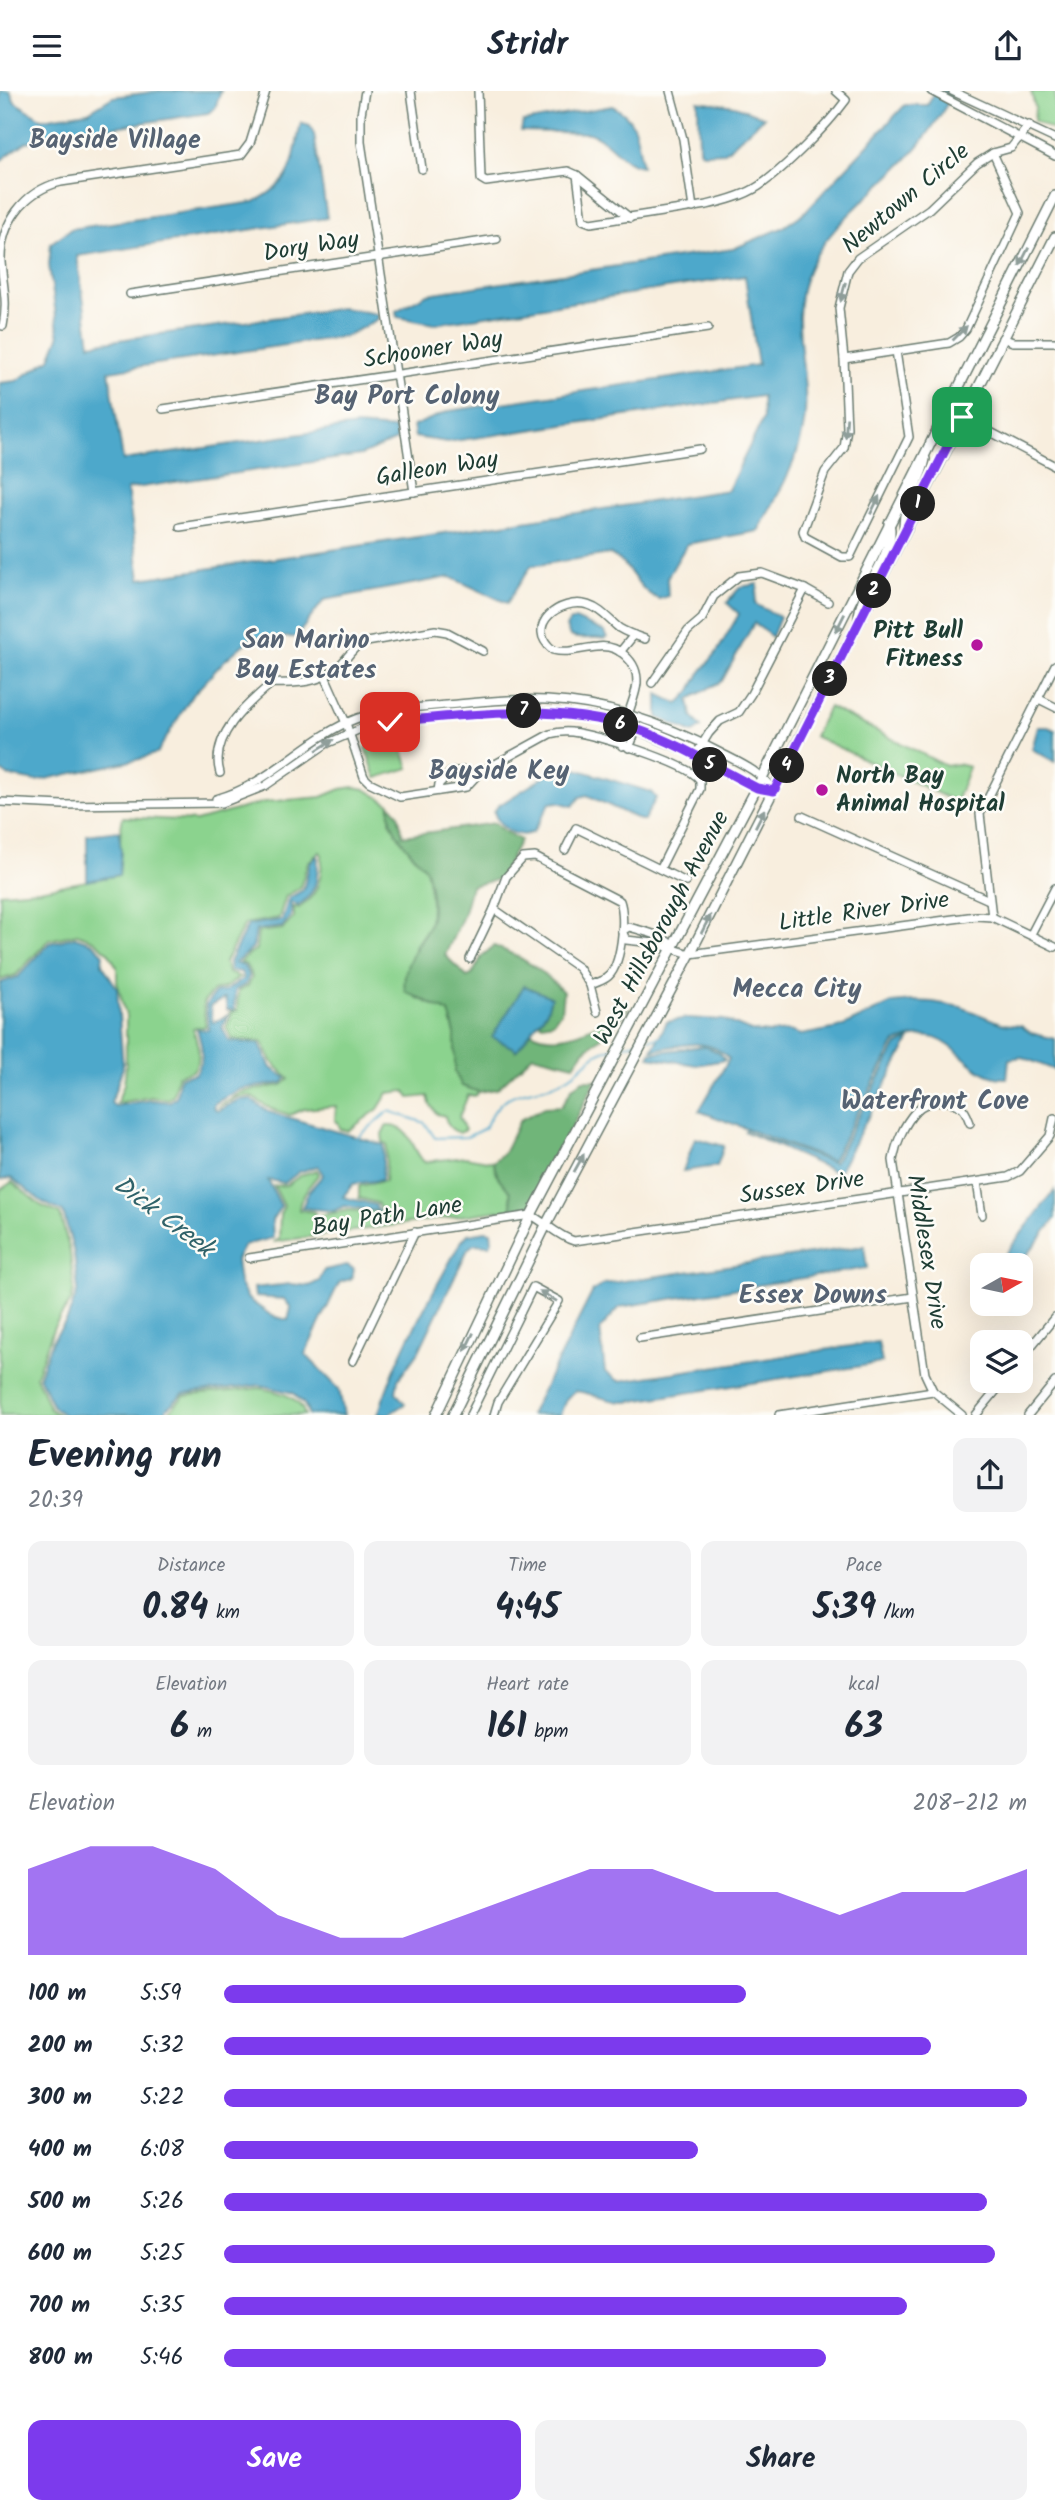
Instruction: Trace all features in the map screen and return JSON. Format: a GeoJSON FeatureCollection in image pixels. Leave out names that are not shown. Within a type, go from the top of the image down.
{"type":"FeatureCollection","features":[{"type":"Feature","properties":{"kind":"main road","name":"West Hillsborough Avenue"},"geometry":{"type":"LineString","coordinates":[[436,1415],[531,1215],[757,788],[1055,196]]}},
{"type":"Feature","properties":{"kind":"main road","name":"West Hillsborough Avenue"},"geometry":{"type":"LineString","coordinates":[[453,1415],[547,1223],[652,1028],[1055,237]]}},
{"type":"Feature","properties":{"kind":"main road"},"geometry":{"type":"LineString","coordinates":[[905,531],[903,520],[922,474],[928,447]]}},
{"type":"Feature","properties":{"kind":"main road"},"geometry":{"type":"LineString","coordinates":[[859,621],[859,604],[892,536],[890,523]]}},
{"type":"Feature","properties":{"kind":"street"},"geometry":{"type":"LineString","coordinates":[[3,327],[7,307],[1,261],[2,241],[13,214],[26,200],[46,187],[61,182],[241,155],[250,143],[266,91]]}},
{"type":"Feature","properties":{"kind":"street"},"geometry":{"type":"LineString","coordinates":[[365,91],[361,114],[362,142],[414,492]]}},
{"type":"Feature","properties":{"kind":"street"},"geometry":{"type":"LineString","coordinates":[[411,91],[422,169]]}},
{"type":"Feature","properties":{"kind":"street"},"geometry":{"type":"LineString","coordinates":[[478,91],[481,179],[486,182],[563,170],[577,175],[630,218]]}},
{"type":"Feature","properties":{"kind":"street"},"geometry":{"type":"LineString","coordinates":[[670,91],[683,139],[693,208]]}},
{"type":"Feature","properties":{"kind":"street"},"geometry":{"type":"LineString","coordinates":[[577,175],[583,221],[591,223],[693,208],[726,200],[761,184],[835,115],[846,100],[836,91]]}},
{"type":"Feature","properties":{"kind":"street"},"geometry":{"type":"LineString","coordinates":[[931,91],[1055,156]]}},
{"type":"Feature","properties":{"kind":"street"},"geometry":{"type":"LineString","coordinates":[[952,91],[1055,139]]}},
{"type":"Feature","properties":{"kind":"street","name":"Newtown Circle"},"geometry":{"type":"LineString","coordinates":[[896,351],[909,437],[849,557],[842,557],[805,537],[803,531],[825,472],[844,448],[847,428],[839,307],[848,271],[858,258],[929,209],[977,163],[993,153],[1012,148],[1029,125]]}},
{"type":"Feature","properties":{"kind":"street","name":"Newtown Circle"},"geometry":{"type":"LineString","coordinates":[[844,359],[949,343],[966,329],[1020,213],[993,153]]}},
{"type":"Feature","properties":{"kind":"street","name":"Dory Way"},"geometry":{"type":"LineString","coordinates":[[130,294],[497,239]]}},
{"type":"Feature","properties":{"kind":"street","name":"Schooner Way"},"geometry":{"type":"LineString","coordinates":[[163,409],[708,328]]}},
{"type":"Feature","properties":{"kind":"street"},"geometry":{"type":"LineString","coordinates":[[1002,338],[1013,342],[1055,342]]}},
{"type":"Feature","properties":{"kind":"street"},"geometry":{"type":"LineString","coordinates":[[947,408],[1055,466]]}},
{"type":"Feature","properties":{"kind":"street","name":"Galleon Way"},"geometry":{"type":"LineString","coordinates":[[180,527],[699,449]]}},
{"type":"Feature","properties":{"kind":"street"},"geometry":{"type":"LineString","coordinates":[[652,683],[688,631],[702,619],[714,596],[739,576],[762,573],[828,601]]}},
{"type":"Feature","properties":{"kind":"street"},"geometry":{"type":"LineString","coordinates":[[695,757],[702,743],[720,721],[739,712],[751,694],[804,589]]}},
{"type":"Feature","properties":{"kind":"street"},"geometry":{"type":"LineString","coordinates":[[626,747],[632,728],[630,715],[637,676],[629,660],[620,652],[599,646],[567,652],[553,650],[544,639],[542,630],[544,621],[560,607],[582,604],[597,609],[617,626],[645,639]]}},
{"type":"Feature","properties":{"kind":"street"},"geometry":{"type":"LineString","coordinates":[[220,773],[218,753],[236,714],[272,683],[292,684],[325,676],[337,668],[352,649],[361,643],[435,630],[447,632],[483,651]]}},
{"type":"Feature","properties":{"kind":"street"},"geometry":{"type":"LineString","coordinates":[[620,652],[634,635]]}},
{"type":"Feature","properties":{"kind":"street"},"geometry":{"type":"LineString","coordinates":[[992,917],[980,814],[1055,665]]}},
{"type":"Feature","properties":{"kind":"street"},"geometry":{"type":"LineString","coordinates":[[325,676],[346,723],[364,777],[372,785],[396,796],[467,787],[478,775],[556,732],[582,734],[626,747],[693,773],[701,783],[660,869]]}},
{"type":"Feature","properties":{"kind":"street"},"geometry":{"type":"LineString","coordinates":[[1039,699],[1055,707]]}},
{"type":"Feature","properties":{"kind":"street"},"geometry":{"type":"LineString","coordinates":[[200,804],[252,786],[314,740],[346,723],[392,710],[511,700],[573,702],[630,715],[702,743],[763,776],[774,791]]}},
{"type":"Feature","properties":{"kind":"street"},"geometry":{"type":"LineString","coordinates":[[0,802],[63,806],[222,803],[274,781],[326,744],[349,732],[390,722],[528,711],[580,716],[632,728],[757,788],[774,791]]}},
{"type":"Feature","properties":{"kind":"street"},"geometry":{"type":"LineString","coordinates":[[632,728],[641,719]]}},
{"type":"Feature","properties":{"kind":"street"},"geometry":{"type":"LineString","coordinates":[[438,791],[439,784],[451,772],[467,770],[478,775]]}},
{"type":"Feature","properties":{"kind":"street"},"geometry":{"type":"LineString","coordinates":[[802,816],[989,900]]}},
{"type":"Feature","properties":{"kind":"street"},"geometry":{"type":"LineString","coordinates":[[565,850],[576,828],[686,882]]}},
{"type":"Feature","properties":{"kind":"street"},"geometry":{"type":"LineString","coordinates":[[470,959],[506,877],[523,858],[535,857],[620,901],[623,909],[618,960],[606,978],[590,985]]}},
{"type":"Feature","properties":{"kind":"street"},"geometry":{"type":"LineString","coordinates":[[1031,935],[1055,888]]}},
{"type":"Feature","properties":{"kind":"street"},"geometry":{"type":"LineString","coordinates":[[494,909],[579,968],[590,985],[597,1011]]}},
{"type":"Feature","properties":{"kind":"street","name":"Little River Drive"},"geometry":{"type":"LineString","coordinates":[[674,948],[690,954],[976,916],[992,917],[1055,947]]}},
{"type":"Feature","properties":{"kind":"street"},"geometry":{"type":"LineString","coordinates":[[622,931],[629,927],[668,939],[674,948]]}},
{"type":"Feature","properties":{"kind":"street"},"geometry":{"type":"LineString","coordinates":[[636,941],[639,930]]}},
{"type":"Feature","properties":{"kind":"street"},"geometry":{"type":"LineString","coordinates":[[622,931],[626,940],[674,948]]}},
{"type":"Feature","properties":{"kind":"street","name":"Middlesex Drive"},"geometry":{"type":"LineString","coordinates":[[933,1391],[925,1374],[893,1160],[896,1143],[917,1110],[925,1104],[938,1101],[952,1103],[963,1109],[970,1122]]}},
{"type":"Feature","properties":{"kind":"street","name":"Sussex Drive"},"geometry":{"type":"LineString","coordinates":[[531,1215],[574,1241],[1008,1177],[1020,1171],[1050,1136],[1054,1118]]}},
{"type":"Feature","properties":{"kind":"street"},"geometry":{"type":"LineString","coordinates":[[977,1182],[982,1215]]}},
{"type":"Feature","properties":{"kind":"street","name":"Bay Path Lane"},"geometry":{"type":"LineString","coordinates":[[249,1258],[531,1215]]}},
{"type":"Feature","properties":{"kind":"street"},"geometry":{"type":"LineString","coordinates":[[352,1361],[415,1232]]}},
{"type":"Feature","properties":{"kind":"street"},"geometry":{"type":"LineString","coordinates":[[470,1415],[533,1286],[559,1301],[498,1402],[494,1415]]}},
{"type":"Feature","properties":{"kind":"street"},"geometry":{"type":"LineString","coordinates":[[640,1338],[913,1297]]}},
{"type":"Feature","properties":{"kind":"street"},"geometry":{"type":"LineString","coordinates":[[1033,1344],[1055,1317]]}},
{"type":"Feature","properties":{"kind":"street"},"geometry":{"type":"LineString","coordinates":[[1028,1415],[1055,1382]]}},
{"type":"Feature","properties":{"kind":"street"},"geometry":{"type":"LineString","coordinates":[[779,1415],[933,1391],[962,1415]]}},
{"type":"Feature","properties":{"kind":"street"},"geometry":{"type":"LineString","coordinates":[[976,1415],[994,1393]]}},
{"type":"Feature","properties":{"kind":"green space"},"geometry":{"type":"Polygon","coordinates":[[[1031,91],[1055,91],[1055,131],[1034,121],[1035,107],[1031,91]]]}},
{"type":"Feature","properties":{"kind":"green space"},"geometry":{"type":"Polygon","coordinates":[[[829,707],[946,766],[957,764],[969,767],[956,802],[814,736],[829,707]]]}},
{"type":"Feature","properties":{"kind":"green space"},"geometry":{"type":"Polygon","coordinates":[[[399,738],[409,768],[376,778],[366,748],[399,738]]]}},
{"type":"Feature","properties":{"kind":"green space"},"geometry":{"type":"Polygon","coordinates":[[[354,787],[365,789],[390,804],[390,822],[413,855],[427,869],[431,903],[430,924],[415,946],[415,997],[449,1012],[455,1034],[455,1055],[462,1086],[479,1092],[475,1096],[468,1095],[459,1117],[465,1130],[459,1133],[451,1128],[445,1116],[437,1114],[428,1096],[410,1098],[405,1091],[388,1093],[378,1109],[348,1131],[340,1129],[335,1121],[336,1106],[304,1109],[290,1115],[271,1109],[250,1096],[237,1097],[217,1107],[242,1092],[282,1085],[289,1079],[273,1063],[262,1042],[232,1039],[226,1027],[230,1013],[237,1011],[238,991],[248,986],[252,977],[246,965],[240,962],[256,949],[258,932],[283,929],[294,917],[294,907],[299,908],[311,897],[320,878],[320,852],[308,862],[300,888],[286,896],[279,918],[245,924],[225,962],[228,973],[240,977],[224,988],[213,991],[203,1003],[206,1027],[193,1029],[198,1046],[198,1061],[193,1071],[178,1075],[173,1095],[168,1099],[151,1097],[117,1103],[124,1084],[126,1067],[126,1016],[117,982],[117,967],[108,952],[93,940],[77,934],[49,940],[16,975],[0,980],[0,893],[39,890],[119,875],[123,817],[196,821],[265,802],[322,797],[354,787]]]}},
{"type":"Feature","properties":{"kind":"green space"},"geometry":{"type":"Polygon","coordinates":[[[390,804],[398,814],[403,836],[495,823],[520,840],[500,879],[471,886],[463,916],[445,955],[467,977],[472,975],[482,956],[494,946],[532,965],[563,992],[561,1011],[553,1022],[542,1024],[539,1022],[547,1011],[551,997],[524,986],[516,1050],[531,1032],[543,1036],[569,1036],[629,1008],[610,1030],[584,1051],[574,1065],[533,1055],[497,1089],[479,1092],[462,1086],[455,1073],[455,1034],[449,1012],[405,991],[405,973],[430,922],[432,900],[424,866],[396,832],[391,819],[390,804]]]}},
{"type":"Feature","properties":{"kind":"green space"},"geometry":{"type":"Polygon","coordinates":[[[583,1080],[596,1080],[531,1207],[512,1209],[510,1192],[498,1177],[493,1162],[505,1151],[520,1120],[545,1107],[562,1106],[572,1088],[583,1080]]]}},
{"type":"Feature","properties":{"kind":"green space"},"geometry":{"type":"Polygon","coordinates":[[[386,1126],[401,1129],[406,1133],[424,1162],[465,1157],[493,1162],[498,1177],[510,1192],[512,1209],[273,1242],[279,1240],[280,1214],[284,1206],[274,1186],[287,1185],[301,1175],[317,1170],[319,1174],[303,1195],[299,1210],[314,1212],[316,1216],[350,1210],[380,1213],[377,1203],[359,1198],[359,1186],[385,1181],[387,1144],[383,1142],[382,1134],[386,1126]]]}},
{"type":"Feature","properties":{"kind":"green space"},"geometry":{"type":"Polygon","coordinates":[[[12,1182],[40,1205],[60,1214],[70,1252],[74,1290],[71,1301],[54,1327],[36,1376],[50,1409],[59,1415],[0,1415],[0,1190],[12,1182]]]}},
{"type":"Feature","properties":{"kind":"green space"},"geometry":{"type":"Polygon","coordinates":[[[260,1388],[293,1399],[305,1415],[171,1415],[170,1410],[184,1396],[260,1388]]]}},
{"type":"Feature","properties":{"kind":"water"},"geometry":{"type":"Polygon","coordinates":[[[0,91],[10,91],[15,102],[42,119],[88,112],[113,97],[160,91],[221,91],[215,108],[208,113],[26,142],[0,161],[0,91]]]}},
{"type":"Feature","properties":{"kind":"water"},"geometry":{"type":"Polygon","coordinates":[[[934,91],[955,91],[920,144],[843,220],[817,253],[808,271],[799,312],[805,393],[802,434],[789,472],[758,531],[687,544],[667,578],[668,596],[659,599],[645,590],[624,564],[610,554],[531,566],[507,603],[450,577],[324,600],[296,637],[251,638],[224,661],[191,697],[157,753],[36,781],[8,776],[0,770],[0,383],[16,381],[50,359],[59,337],[49,265],[51,243],[71,229],[254,202],[285,179],[293,161],[301,123],[310,126],[314,134],[327,218],[77,256],[90,344],[343,308],[378,314],[378,319],[347,336],[109,371],[123,460],[356,426],[395,429],[397,440],[361,455],[127,489],[140,579],[728,490],[763,419],[762,396],[447,442],[415,437],[413,426],[449,411],[758,365],[745,276],[434,324],[397,317],[396,311],[427,294],[733,249],[782,228],[804,213],[905,105],[928,105],[934,91]]]}},
{"type":"Feature","properties":{"kind":"water"},"geometry":{"type":"Polygon","coordinates":[[[698,101],[735,106],[764,117],[725,152],[703,153],[699,149],[698,101]]]}},
{"type":"Feature","properties":{"kind":"water"},"geometry":{"type":"Polygon","coordinates":[[[612,106],[621,111],[632,124],[642,166],[628,161],[603,140],[589,133],[521,131],[523,122],[612,106]]]}},
{"type":"Feature","properties":{"kind":"water"},"geometry":{"type":"Polygon","coordinates":[[[758,584],[755,604],[780,617],[772,637],[754,623],[722,681],[689,699],[692,716],[701,727],[693,733],[658,717],[658,694],[678,704],[690,692],[739,614],[727,603],[740,587],[758,584]]]}},
{"type":"Feature","properties":{"kind":"water"},"geometry":{"type":"Polygon","coordinates":[[[575,619],[605,632],[607,637],[570,636],[566,627],[575,619]]]}},
{"type":"Feature","properties":{"kind":"water"},"geometry":{"type":"Polygon","coordinates":[[[1038,727],[1055,730],[1055,762],[1032,749],[1038,727]]]}},
{"type":"Feature","properties":{"kind":"water"},"geometry":{"type":"Polygon","coordinates":[[[563,765],[651,792],[656,798],[644,820],[587,795],[580,797],[573,806],[550,803],[533,832],[527,834],[509,831],[500,823],[494,812],[498,806],[563,765]]]}},
{"type":"Feature","properties":{"kind":"water"},"geometry":{"type":"Polygon","coordinates":[[[119,831],[119,875],[87,881],[87,835],[119,831]]]}},
{"type":"Feature","properties":{"kind":"water"},"geometry":{"type":"Polygon","coordinates":[[[318,855],[317,878],[310,895],[298,906],[291,902],[291,916],[282,927],[256,930],[253,948],[235,963],[244,966],[249,976],[246,984],[235,990],[234,1010],[227,1010],[225,998],[210,1006],[213,1023],[228,1015],[222,1027],[229,1041],[260,1044],[271,1068],[286,1078],[282,1083],[241,1089],[215,1103],[213,1107],[217,1111],[238,1100],[250,1099],[269,1112],[384,1145],[382,1180],[353,1184],[343,1197],[375,1205],[378,1211],[344,1206],[334,1211],[302,1208],[309,1191],[323,1175],[318,1166],[299,1172],[285,1183],[268,1180],[281,1206],[272,1220],[273,1238],[244,1245],[236,1260],[239,1283],[248,1299],[272,1316],[288,1320],[291,1308],[284,1299],[255,1297],[254,1288],[291,1284],[309,1286],[319,1281],[324,1270],[347,1265],[354,1269],[351,1279],[340,1282],[337,1287],[305,1354],[339,1389],[344,1415],[309,1415],[304,1404],[293,1393],[261,1385],[183,1394],[166,1409],[167,1415],[64,1415],[53,1407],[39,1376],[52,1341],[67,1320],[78,1290],[74,1253],[63,1212],[42,1202],[11,1178],[0,1180],[0,983],[18,977],[50,943],[75,937],[92,943],[103,953],[102,964],[117,988],[123,1067],[111,1103],[115,1106],[151,1100],[169,1102],[176,1097],[180,1077],[195,1074],[201,1063],[197,1029],[209,1030],[206,1005],[215,993],[225,991],[244,978],[241,972],[230,971],[229,962],[248,925],[282,920],[289,898],[303,890],[310,863],[318,855]]]}},
{"type":"Feature","properties":{"kind":"water"},"geometry":{"type":"Polygon","coordinates":[[[524,986],[551,997],[547,1011],[517,1050],[492,1037],[524,986]]]}},
{"type":"Feature","properties":{"kind":"water"},"geometry":{"type":"Polygon","coordinates":[[[913,1001],[961,1007],[1003,1024],[1021,1026],[1031,1033],[1055,1039],[1055,1070],[1022,1057],[1009,1059],[1007,1078],[991,1076],[944,1042],[930,1037],[914,1037],[894,1044],[832,1161],[699,1111],[729,1059],[721,1052],[712,1047],[694,1044],[652,1050],[667,1022],[687,1018],[724,1020],[751,1031],[789,1031],[801,1035],[839,1028],[892,1003],[913,1001]]]}},
{"type":"Feature","properties":{"kind":"water"},"geometry":{"type":"Polygon","coordinates":[[[910,1039],[838,1173],[744,1131],[834,1163],[896,1046],[910,1039]]]}},
{"type":"Feature","properties":{"kind":"water"},"geometry":{"type":"Polygon","coordinates":[[[704,1046],[718,1052],[725,1060],[696,1065],[649,1057],[651,1053],[704,1046]]]}},
{"type":"Feature","properties":{"kind":"water"},"geometry":{"type":"Polygon","coordinates":[[[695,1138],[724,1146],[717,1166],[683,1171],[695,1138]]]}},
{"type":"Feature","properties":{"kind":"water"},"geometry":{"type":"Polygon","coordinates":[[[1055,1190],[1055,1219],[1028,1253],[1006,1253],[1055,1190]]]}},
{"type":"Feature","properties":{"kind":"water"},"geometry":{"type":"Polygon","coordinates":[[[491,1232],[492,1241],[489,1245],[474,1244],[468,1249],[419,1351],[398,1380],[396,1392],[405,1404],[387,1415],[378,1415],[404,1349],[460,1243],[468,1234],[491,1232]]]}},
{"type":"Feature","properties":{"kind":"water"},"geometry":{"type":"Polygon","coordinates":[[[864,1246],[867,1268],[620,1307],[600,1329],[605,1372],[619,1381],[878,1342],[882,1363],[627,1402],[575,1391],[566,1399],[560,1415],[530,1415],[593,1291],[604,1284],[864,1246]]]}},
{"type":"Feature","properties":{"kind":"waterway","name":"Dick Creek"},"geometry":{"type":"LineString","coordinates":[[649,1039],[660,1037]]}},
{"type":"Feature","properties":{"kind":"waterway","name":"Dick Creek"},"geometry":{"type":"LineString","coordinates":[[625,1045],[640,1041]]}},
{"type":"Feature","properties":{"kind":"waterway","name":"Dick Creek"},"geometry":{"type":"LineString","coordinates":[[356,1139],[389,1111],[425,1123],[435,1138],[467,1137],[485,1128],[502,1102],[522,1092],[557,1083],[595,1055],[616,1047]]}},
{"type":"Feature","properties":{"kind":"place","name":"Pitt Bull Fitness"},"geometry":{"type":"Point","coordinates":[977,645]}},
{"type":"Feature","properties":{"kind":"place","name":"North Bay Animal Hospital"},"geometry":{"type":"Point","coordinates":[822,790]}},
{"type":"Feature","properties":{"kind":"district","name":"Bayside Village"},"geometry":{"type":"Point","coordinates":[115,141]}},
{"type":"Feature","properties":{"kind":"district","name":"Bay Port Colony"},"geometry":{"type":"Point","coordinates":[407,397]}},
{"type":"Feature","properties":{"kind":"district","name":"San Marino Bay Estates"},"geometry":{"type":"Point","coordinates":[306,656]}},
{"type":"Feature","properties":{"kind":"district","name":"Bayside Key"},"geometry":{"type":"Point","coordinates":[499,772]}},
{"type":"Feature","properties":{"kind":"district","name":"Mecca City"},"geometry":{"type":"Point","coordinates":[797,990]}},
{"type":"Feature","properties":{"kind":"district","name":"Waterfront Cove"},"geometry":{"type":"Point","coordinates":[935,1102]}},
{"type":"Feature","properties":{"kind":"district","name":"Essex Downs"},"geometry":{"type":"Point","coordinates":[813,1296]}},
{"type":"Feature","properties":{"kind":"route"},"geometry":{"type":"LineString","coordinates":[[390,722],[521,711],[592,717],[661,739],[757,788],[774,791],[962,417]]}}]}
